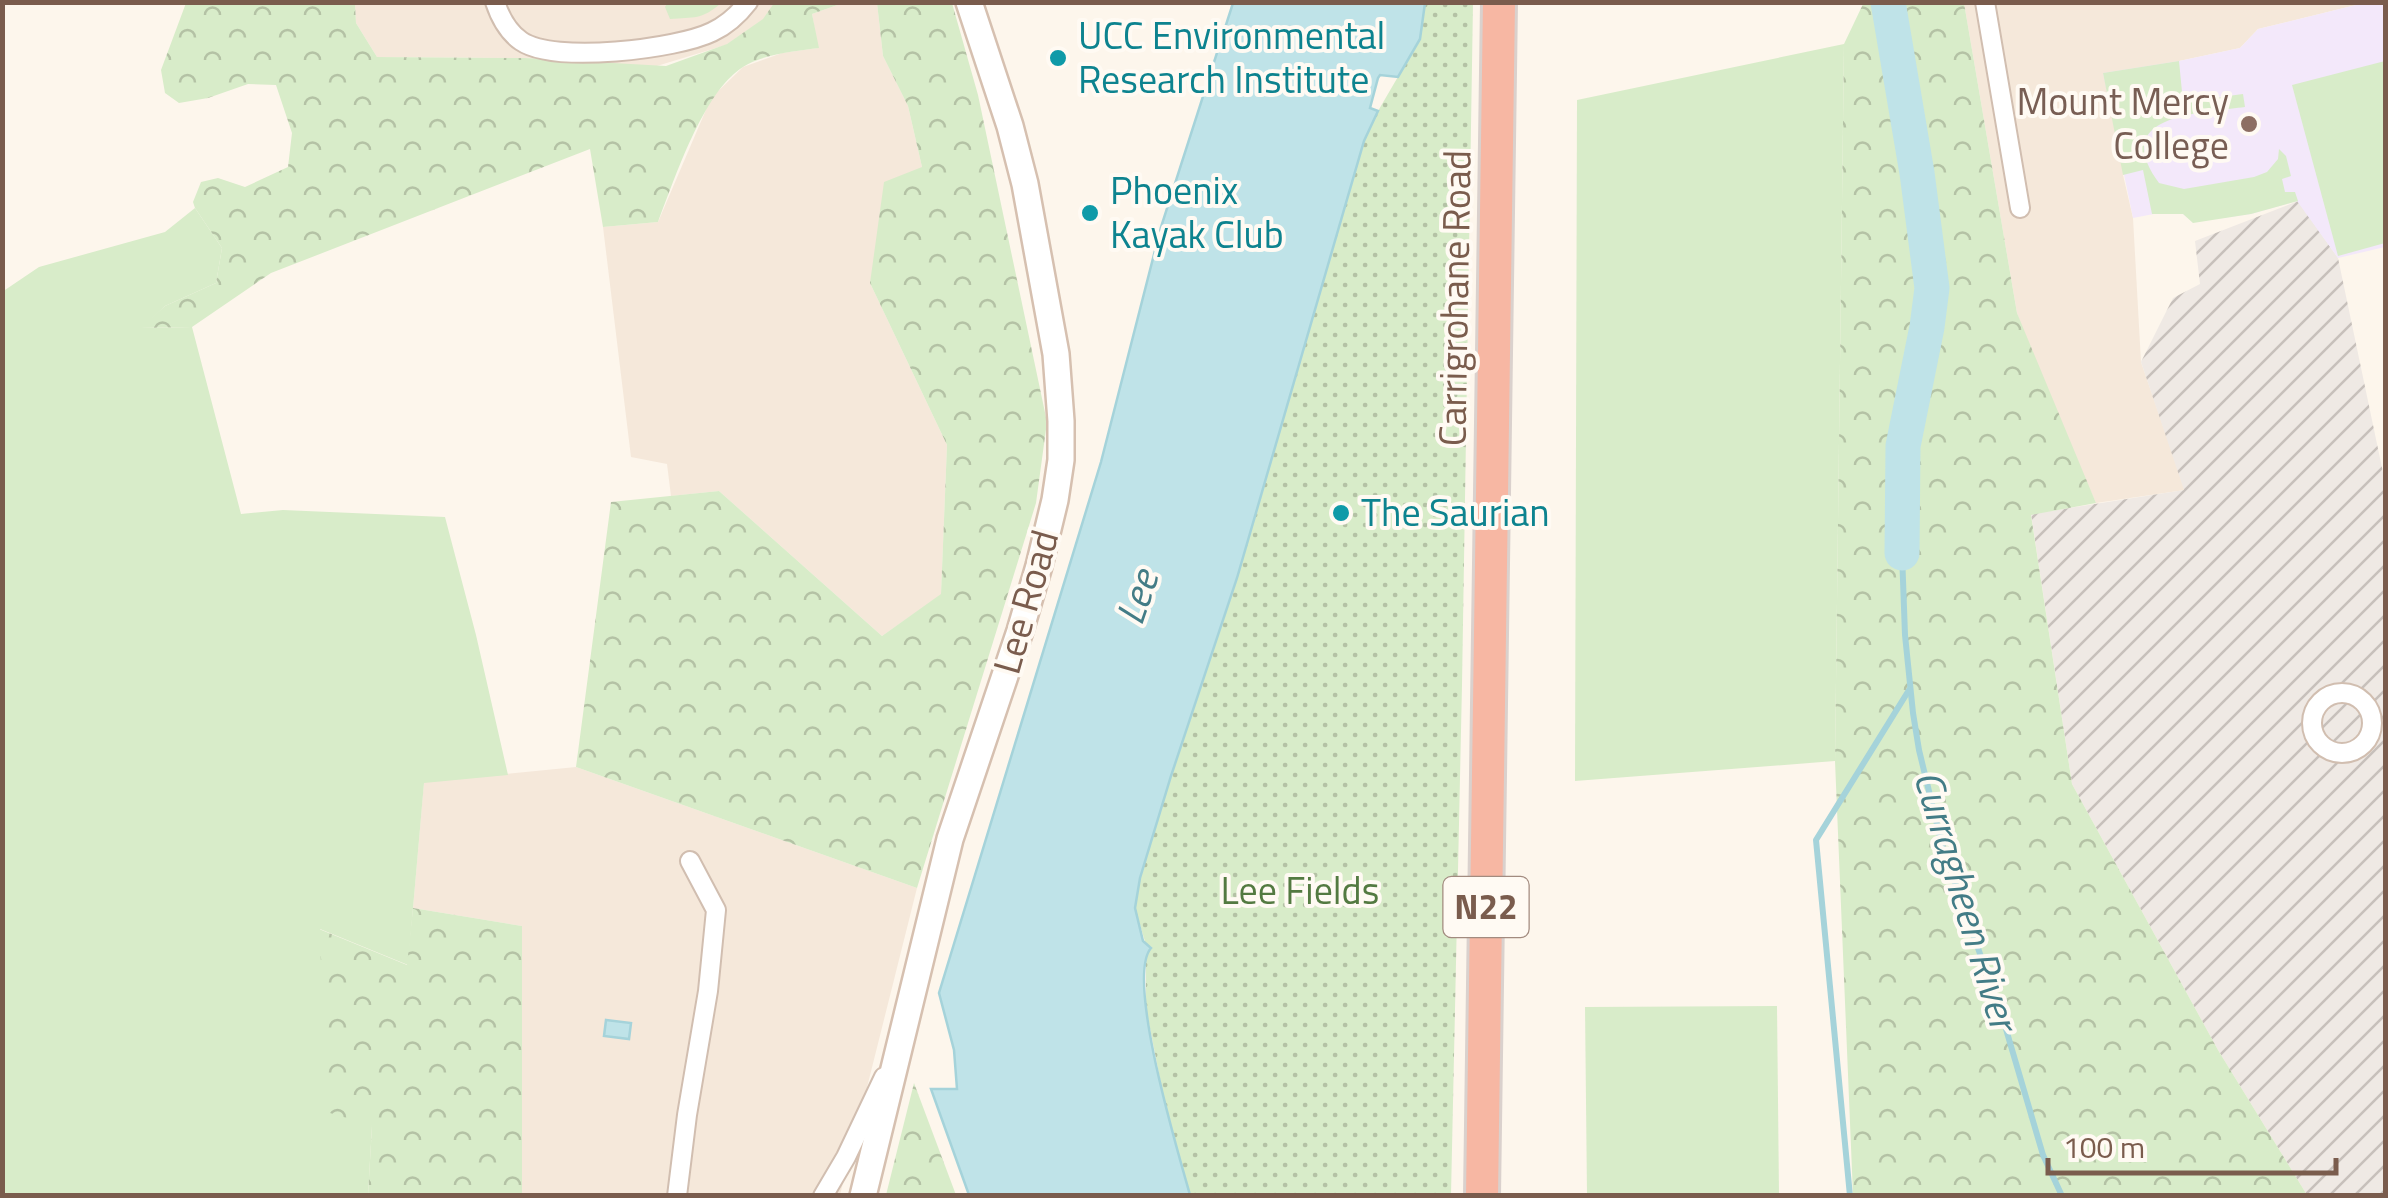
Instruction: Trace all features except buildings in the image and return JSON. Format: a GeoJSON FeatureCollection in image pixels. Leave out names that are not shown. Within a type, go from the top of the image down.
{"type":"FeatureCollection","features":[{"type":"Feature","properties":{"kind":"highway","name":"Carrigrohane Road"},"geometry":{"type":"LineString","coordinates":[[1482,1196],[1500,2]]}},
{"type":"Feature","properties":{"kind":"street"},"geometry":{"type":"LineString","coordinates":[[495,2],[503,22],[520,41],[547,51],[601,53],[711,34],[734,19],[748,2]]}},
{"type":"Feature","properties":{"kind":"street","name":"Lee Road"},"geometry":{"type":"LineString","coordinates":[[862,1196],[950,839],[1039,566],[1061,460],[1056,354],[1025,184],[1000,93],[968,2]]}},
{"type":"Feature","properties":{"kind":"street"},"geometry":{"type":"LineString","coordinates":[[1985,2],[2020,208]]}},
{"type":"Feature","properties":{"kind":"street"},"geometry":{"type":"LineString","coordinates":[[677,1196],[708,991],[716,910],[690,860]]}},
{"type":"Feature","properties":{"kind":"street"},"geometry":{"type":"LineString","coordinates":[[823,1196],[886,1072],[894,1066]]}},
{"type":"Feature","properties":{"kind":"shaded area"},"geometry":{"type":"Polygon","coordinates":[[[355,3],[774,3],[764,19],[726,45],[637,72],[525,58],[377,57],[356,23],[355,3]]]}},
{"type":"Feature","properties":{"kind":"shaded area"},"geometry":{"type":"Polygon","coordinates":[[[843,3],[877,3],[883,56],[908,106],[922,167],[870,283],[947,445],[941,595],[882,636],[719,491],[671,496],[667,464],[631,457],[603,227],[658,222],[711,98],[743,67],[782,53],[818,48],[812,14],[843,3]]]}},
{"type":"Feature","properties":{"kind":"shaded area"},"geometry":{"type":"Polygon","coordinates":[[[1964,3],[2364,3],[2258,29],[2240,48],[2179,61],[2123,175],[2133,218],[2141,362],[2185,490],[2096,503],[2037,371],[2017,313],[1964,3]]]}},
{"type":"Feature","properties":{"kind":"shaded area","name":"Mount Mercy College"},"geometry":{"type":"Polygon","coordinates":[[[2364,3],[2385,3],[2385,247],[2338,258],[2297,201],[2251,214],[2193,222],[2183,214],[2133,218],[2103,73],[2240,48],[2258,29],[2364,3]]]}},
{"type":"Feature","properties":{"kind":"shaded area"},"geometry":{"type":"Polygon","coordinates":[[[2298,201],[2338,258],[2385,482],[2385,1195],[2307,1195],[2218,1050],[2072,784],[2031,514],[2184,490],[2141,362],[2173,298],[2200,284],[2195,241],[2298,201]]]}},
{"type":"Feature","properties":{"kind":"shaded area"},"geometry":{"type":"Polygon","coordinates":[[[576,767],[917,888],[840,1195],[522,1195],[522,926],[413,908],[424,782],[576,767]]]}},
{"type":"Feature","properties":{"kind":"green space"},"geometry":{"type":"Polygon","coordinates":[[[668,2],[721,3],[703,15],[670,19],[665,7],[668,2]]]}},
{"type":"Feature","properties":{"kind":"green space"},"geometry":{"type":"Polygon","coordinates":[[[1864,2],[1964,3],[2017,313],[2096,503],[2031,515],[2072,784],[2218,1050],[2307,1195],[1853,1195],[1835,761],[1844,44],[1864,2]]]}},
{"type":"Feature","properties":{"kind":"green space"},"geometry":{"type":"Polygon","coordinates":[[[186,3],[355,3],[356,23],[377,57],[525,58],[666,66],[727,44],[763,19],[774,3],[843,3],[812,14],[819,48],[760,59],[729,79],[692,137],[658,222],[603,227],[590,149],[271,273],[192,327],[140,328],[165,306],[216,283],[222,248],[193,202],[201,182],[218,178],[245,187],[288,167],[292,133],[276,85],[248,84],[179,103],[165,93],[161,70],[186,3]]]}},
{"type":"Feature","properties":{"kind":"green space"},"geometry":{"type":"Polygon","coordinates":[[[877,3],[952,3],[978,95],[1047,422],[1036,503],[917,888],[576,767],[611,502],[719,491],[882,636],[941,594],[947,445],[870,283],[884,182],[922,167],[908,106],[883,56],[877,3]]]}},
{"type":"Feature","properties":{"kind":"green space","name":"Lee Fields"},"geometry":{"type":"Polygon","coordinates":[[[1424,3],[1473,3],[1451,1195],[1190,1195],[1166,1109],[1146,1008],[1146,945],[1135,908],[1140,878],[1237,578],[1364,141],[1420,39],[1424,3]]]}},
{"type":"Feature","properties":{"kind":"green space"},"geometry":{"type":"Polygon","coordinates":[[[1844,44],[1835,761],[1575,781],[1577,100],[1844,44]]]}},
{"type":"Feature","properties":{"kind":"green space"},"geometry":{"type":"Polygon","coordinates":[[[2179,61],[2183,102],[2243,94],[2245,107],[2185,115],[2152,130],[2145,143],[2146,160],[2159,183],[2184,189],[2254,177],[2267,172],[2278,159],[2279,149],[2286,156],[2291,176],[2282,179],[2285,192],[2295,192],[2298,201],[2251,214],[2193,223],[2183,214],[2152,214],[2143,170],[2123,175],[2103,73],[2179,61]]]}},
{"type":"Feature","properties":{"kind":"green space"},"geometry":{"type":"Polygon","coordinates":[[[2385,61],[2385,243],[2338,256],[2292,85],[2385,61]]]}},
{"type":"Feature","properties":{"kind":"green space"},"geometry":{"type":"Polygon","coordinates":[[[195,208],[222,248],[216,283],[165,306],[142,328],[192,327],[241,514],[283,510],[445,517],[508,775],[424,783],[408,965],[320,929],[372,1126],[368,1195],[3,1195],[2,292],[39,267],[165,232],[195,208]]]}},
{"type":"Feature","properties":{"kind":"green space"},"geometry":{"type":"Polygon","coordinates":[[[413,908],[522,926],[522,1195],[368,1195],[372,1126],[330,1113],[319,929],[407,965],[413,908]]]}},
{"type":"Feature","properties":{"kind":"green space"},"geometry":{"type":"Polygon","coordinates":[[[1777,1006],[1779,1195],[1587,1195],[1585,1007],[1777,1006]]]}},
{"type":"Feature","properties":{"kind":"green space"},"geometry":{"type":"Polygon","coordinates":[[[914,1083],[956,1195],[886,1195],[914,1083]]]}},
{"type":"Feature","properties":{"kind":"water","name":"Lee"},"geometry":{"type":"Polygon","coordinates":[[[1233,3],[1425,3],[1420,39],[1398,77],[1378,78],[1370,108],[1378,111],[1364,141],[1237,578],[1140,878],[1135,908],[1143,941],[1151,948],[1145,966],[1149,1029],[1190,1195],[969,1195],[931,1089],[957,1089],[954,1050],[939,993],[1101,462],[1161,227],[1233,3]]]}},
{"type":"Feature","properties":{"kind":"water"},"geometry":{"type":"Polygon","coordinates":[[[606,1020],[631,1023],[629,1039],[604,1036],[606,1020]]]}},
{"type":"Feature","properties":{"kind":"waterway","name":"Curragheen River"},"geometry":{"type":"LineString","coordinates":[[1888,2],[1932,288],[1903,446],[1902,553]]}},
{"type":"Feature","properties":{"kind":"waterway","name":"Curragheen River"},"geometry":{"type":"LineString","coordinates":[[1902,553],[1913,713],[1943,849],[2003,1019],[2043,1155],[2062,1196]]}},
{"type":"Feature","properties":{"kind":"waterway"},"geometry":{"type":"LineString","coordinates":[[1850,1196],[1816,840],[1909,690]]}},
{"type":"Feature","properties":{"kind":"place","name":"UCC Environmental Research Institute"},"geometry":{"type":"Point","coordinates":[1058,58]}},
{"type":"Feature","properties":{"kind":"place","name":"Mount Mercy College"},"geometry":{"type":"Point","coordinates":[2249,124]}},
{"type":"Feature","properties":{"kind":"place","name":"Phoenix Kayak Club"},"geometry":{"type":"Point","coordinates":[1090,213]}},
{"type":"Feature","properties":{"kind":"place","name":"The Saurian"},"geometry":{"type":"Point","coordinates":[1341,513]}}]}
